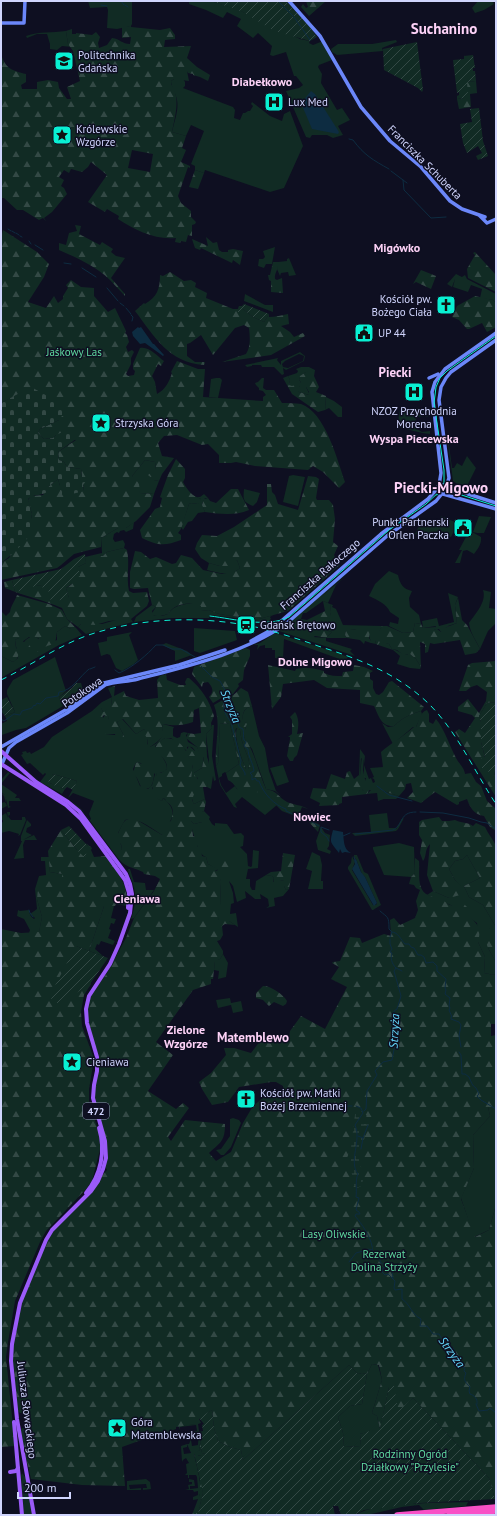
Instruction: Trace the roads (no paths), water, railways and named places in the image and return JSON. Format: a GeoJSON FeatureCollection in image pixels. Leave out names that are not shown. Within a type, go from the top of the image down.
{"type":"FeatureCollection","features":[{"type":"Feature","properties":{"kind":"highway"},"geometry":{"type":"LineString","coordinates":[[397,1515],[496,1507]]}},
{"type":"Feature","properties":{"kind":"highway"},"geometry":{"type":"LineString","coordinates":[[449,1515],[496,1511]]}},
{"type":"Feature","properties":{"kind":"main road"},"geometry":{"type":"LineString","coordinates":[[1,23],[24,23],[25,1]]}},
{"type":"Feature","properties":{"kind":"main road","name":"Franciszka Schuberta"},"geometry":{"type":"LineString","coordinates":[[289,1],[312,26],[329,50],[361,107],[390,141],[421,167],[447,200],[484,218]]}},
{"type":"Feature","properties":{"kind":"main road"},"geometry":{"type":"LineString","coordinates":[[490,219],[488,216],[484,218],[486,223],[490,219],[496,218]]}},
{"type":"Feature","properties":{"kind":"main road"},"geometry":{"type":"LineString","coordinates":[[429,378],[439,374],[496,333]]}},
{"type":"Feature","properties":{"kind":"main road","name":"Franciszka Rakoczego"},"geometry":{"type":"LineString","coordinates":[[179,667],[201,662],[256,641],[274,632],[287,623],[387,536],[443,494],[448,480],[439,400],[441,387],[451,372],[496,340]]}},
{"type":"Feature","properties":{"kind":"main road"},"geometry":{"type":"LineString","coordinates":[[439,374],[434,383],[432,395],[441,469],[438,485],[440,491],[443,494],[496,509]]}},
{"type":"Feature","properties":{"kind":"main road"},"geometry":{"type":"LineString","coordinates":[[448,480],[456,488]]}},
{"type":"Feature","properties":{"kind":"main road"},"geometry":{"type":"LineString","coordinates":[[438,485],[447,485],[468,494],[496,503]]}},
{"type":"Feature","properties":{"kind":"main road","name":"Franciszka Rakoczego"},"geometry":{"type":"LineString","coordinates":[[179,667],[256,639],[271,630],[384,531],[428,499],[438,485]]}},
{"type":"Feature","properties":{"kind":"main road"},"geometry":{"type":"LineString","coordinates":[[285,617],[287,623]]}},
{"type":"Feature","properties":{"kind":"main road","name":"Potokowa"},"geometry":{"type":"LineString","coordinates":[[1,747],[80,704],[100,688],[115,681],[179,667]]}},
{"type":"Feature","properties":{"kind":"main road","name":"Potokowa"},"geometry":{"type":"LineString","coordinates":[[6,754],[11,746],[16,742],[56,717]]}},
{"type":"Feature","properties":{"kind":"main road","name":"472"},"geometry":{"type":"LineString","coordinates":[[1,751],[6,754]]}},
{"type":"Feature","properties":{"kind":"main road"},"geometry":{"type":"LineString","coordinates":[[1,764],[6,754]]}},
{"type":"Feature","properties":{"kind":"main road","name":"Juliusza Słowackiego"},"geometry":{"type":"LineString","coordinates":[[6,754],[36,782],[68,802],[81,814],[126,874],[132,894],[131,909],[119,944],[106,972],[89,996],[86,1009],[87,1023],[98,1057],[98,1071],[94,1085],[93,1098],[106,1144],[106,1158],[98,1181],[91,1191],[49,1235],[35,1262]]}},
{"type":"Feature","properties":{"kind":"main road","name":"Juliusza Słowackiego"},"geometry":{"type":"LineString","coordinates":[[1,764],[66,805],[77,814],[123,875],[130,898],[127,912],[114,950],[104,970],[89,991],[83,1007],[84,1023],[95,1059],[95,1068],[90,1092],[92,1107],[102,1140],[100,1168],[96,1179],[89,1189],[48,1232],[17,1303],[9,1350],[9,1366],[22,1515]]}},
{"type":"Feature","properties":{"kind":"main road","name":"Juliusza Słowackiego"},"geometry":{"type":"LineString","coordinates":[[31,1271],[20,1303],[12,1344],[11,1358],[18,1429],[34,1515]]}},
{"type":"Feature","properties":{"kind":"main road"},"geometry":{"type":"LineString","coordinates":[[10,1472],[16,1472],[19,1468]]}},
{"type":"Feature","properties":{"kind":"water"},"geometry":{"type":"Polygon","coordinates":[[[311,91],[315,94],[339,132],[338,134],[312,129],[301,103],[311,91]]]}},
{"type":"Feature","properties":{"kind":"water"},"geometry":{"type":"Polygon","coordinates":[[[138,327],[141,327],[153,344],[164,355],[163,356],[145,343],[140,344],[133,336],[132,332],[138,327]]]}},
{"type":"Feature","properties":{"kind":"water"},"geometry":{"type":"Polygon","coordinates":[[[333,830],[343,832],[345,847],[351,853],[342,853],[340,849],[339,853],[332,843],[331,838],[333,830]]]}},
{"type":"Feature","properties":{"kind":"water"},"geometry":{"type":"Polygon","coordinates":[[[356,859],[377,903],[374,906],[352,869],[355,864],[354,860],[356,859]]]}},
{"type":"Feature","properties":{"kind":"waterway"},"geometry":{"type":"LineString","coordinates":[[121,1],[124,5]]}},
{"type":"Feature","properties":{"kind":"waterway"},"geometry":{"type":"LineString","coordinates":[[278,1],[294,17],[310,40]]}},
{"type":"Feature","properties":{"kind":"waterway"},"geometry":{"type":"LineString","coordinates":[[101,5],[107,6]]}},
{"type":"Feature","properties":{"kind":"waterway"},"geometry":{"type":"LineString","coordinates":[[349,139],[353,140],[369,157],[389,169]]}},
{"type":"Feature","properties":{"kind":"waterway"},"geometry":{"type":"LineString","coordinates":[[391,171],[407,183]]}},
{"type":"Feature","properties":{"kind":"waterway"},"geometry":{"type":"LineString","coordinates":[[403,180],[404,190],[431,218],[446,217]]}},
{"type":"Feature","properties":{"kind":"waterway"},"geometry":{"type":"LineString","coordinates":[[35,245],[43,250]]}},
{"type":"Feature","properties":{"kind":"waterway"},"geometry":{"type":"LineString","coordinates":[[64,263],[71,264]]}},
{"type":"Feature","properties":{"kind":"waterway"},"geometry":{"type":"LineString","coordinates":[[82,268],[96,277]]}},
{"type":"Feature","properties":{"kind":"waterway"},"geometry":{"type":"LineString","coordinates":[[107,288],[118,301]]}},
{"type":"Feature","properties":{"kind":"waterway"},"geometry":{"type":"LineString","coordinates":[[120,303],[124,306]]}},
{"type":"Feature","properties":{"kind":"waterway"},"geometry":{"type":"LineString","coordinates":[[126,308],[131,314]]}},
{"type":"Feature","properties":{"kind":"waterway"},"geometry":{"type":"LineString","coordinates":[[131,315],[133,317],[132,321]]}},
{"type":"Feature","properties":{"kind":"waterway","name":"Strzyża"},"geometry":{"type":"LineString","coordinates":[[115,670],[119,673],[129,668],[156,645],[163,645],[172,649],[181,649],[195,657]]}},
{"type":"Feature","properties":{"kind":"waterway","name":"Strzyża"},"geometry":{"type":"LineString","coordinates":[[201,666],[212,677],[220,681],[231,701],[229,706],[233,708],[233,715],[239,720],[239,727],[243,729],[244,740],[246,742],[244,746],[248,749],[254,771],[250,773],[252,775],[252,780],[255,778],[259,781],[263,790],[277,805],[286,809],[286,811],[319,826]]}},
{"type":"Feature","properties":{"kind":"waterway","name":"Strzyża"},"geometry":{"type":"LineString","coordinates":[[90,669],[95,667]]}},
{"type":"Feature","properties":{"kind":"waterway","name":"Strzyża"},"geometry":{"type":"LineString","coordinates":[[1,719],[4,721],[14,714],[20,715],[22,711],[32,708],[37,703],[40,704],[46,698],[58,696],[59,692],[72,686],[89,669]]}},
{"type":"Feature","properties":{"kind":"waterway"},"geometry":{"type":"LineString","coordinates":[[229,698],[224,702],[224,711],[231,722],[241,761],[240,765],[245,775]]}},
{"type":"Feature","properties":{"kind":"waterway"},"geometry":{"type":"LineString","coordinates":[[377,786],[389,795],[412,801]]}},
{"type":"Feature","properties":{"kind":"waterway"},"geometry":{"type":"LineString","coordinates":[[355,834],[393,830],[399,825],[404,816],[416,812]]}},
{"type":"Feature","properties":{"kind":"waterway"},"geometry":{"type":"LineString","coordinates":[[420,812],[443,813],[469,818],[487,823],[496,829]]}},
{"type":"Feature","properties":{"kind":"waterway"},"geometry":{"type":"LineString","coordinates":[[329,830],[321,827],[321,832],[329,841]]}},
{"type":"Feature","properties":{"kind":"waterway"},"geometry":{"type":"LineString","coordinates":[[343,836],[350,833]]}},
{"type":"Feature","properties":{"kind":"waterway"},"geometry":{"type":"LineString","coordinates":[[29,910],[33,917]]}},
{"type":"Feature","properties":{"kind":"waterway","name":"Strzyża"},"geometry":{"type":"LineString","coordinates":[[380,911],[388,919],[389,929],[392,932],[390,937]]}},
{"type":"Feature","properties":{"kind":"waterway"},"geometry":{"type":"LineString","coordinates":[[392,932],[398,935],[405,944],[409,944],[414,948],[418,955],[424,957],[426,963],[433,962],[437,966],[437,971],[446,979],[445,994],[450,998],[449,1010],[452,1017],[451,1019],[459,1022],[461,1025],[459,1036],[461,1047]]}},
{"type":"Feature","properties":{"kind":"waterway","name":"Strzyża"},"geometry":{"type":"LineString","coordinates":[[364,1111],[366,1109],[367,1091],[377,1075],[375,1071],[383,1062],[392,1060],[395,1044],[394,1011],[397,1009],[401,996],[394,971],[396,968],[393,965],[391,957],[392,953],[390,952],[392,949],[390,939]]}},
{"type":"Feature","properties":{"kind":"waterway","name":"Strzyża"},"geometry":{"type":"LineString","coordinates":[[396,968],[402,971]]}},
{"type":"Feature","properties":{"kind":"waterway"},"geometry":{"type":"LineString","coordinates":[[459,1052],[461,1055],[462,1074],[469,1077],[479,1094],[477,1096],[496,1109]]}},
{"type":"Feature","properties":{"kind":"waterway"},"geometry":{"type":"LineString","coordinates":[[326,1106],[352,1106]]}},
{"type":"Feature","properties":{"kind":"waterway","name":"Strzyża"},"geometry":{"type":"LineString","coordinates":[[356,1106],[361,1108],[363,1113],[355,1125],[357,1138],[354,1163],[358,1174],[356,1197],[359,1198],[356,1210],[360,1214],[356,1214],[355,1216],[368,1234],[374,1254],[375,1255],[378,1253],[380,1256],[380,1262],[391,1270],[395,1281],[395,1290],[402,1289],[402,1299],[415,1315],[421,1319],[420,1326],[427,1326],[433,1334],[439,1334],[443,1341],[454,1349],[454,1355]]}},
{"type":"Feature","properties":{"kind":"waterway"},"geometry":{"type":"LineString","coordinates":[[358,1136],[363,1138],[368,1125]]}},
{"type":"Feature","properties":{"kind":"waterway"},"geometry":{"type":"LineString","coordinates":[[361,1149],[363,1138]]}},
{"type":"Feature","properties":{"kind":"waterway"},"geometry":{"type":"LineString","coordinates":[[365,1251],[368,1249],[372,1250]]}},
{"type":"Feature","properties":{"kind":"waterway"},"geometry":{"type":"LineString","coordinates":[[349,1262],[356,1253],[363,1251]]}},
{"type":"Feature","properties":{"kind":"waterway","name":"Strzyża"},"geometry":{"type":"LineString","coordinates":[[388,1267],[383,1268],[382,1272],[385,1275],[388,1274],[393,1279]]}},
{"type":"Feature","properties":{"kind":"waterway","name":"Strzyża"},"geometry":{"type":"LineString","coordinates":[[450,1347],[460,1366],[465,1368],[465,1381],[470,1387],[470,1394],[474,1396],[477,1404]]}},
{"type":"Feature","properties":{"kind":"waterway","name":"Strzyża"},"geometry":{"type":"LineString","coordinates":[[476,1404],[479,1411],[488,1410],[490,1408],[496,1413]]}},
{"type":"Feature","properties":{"kind":"tram line"},"geometry":{"type":"LineString","coordinates":[[210,616],[251,622],[271,622],[289,617],[389,530],[426,504],[440,491],[444,484],[444,470],[434,403],[436,387],[440,378],[447,371],[496,336]]}},
{"type":"Feature","properties":{"kind":"tram line"},"geometry":{"type":"LineString","coordinates":[[437,495],[442,491],[449,491],[496,506]]}},
{"type":"Feature","properties":{"kind":"railway"},"geometry":{"type":"LineString","coordinates":[[1,680],[73,641],[85,636],[118,627],[158,621],[199,620],[220,621],[260,628],[304,641],[363,662],[391,675],[417,693],[449,727],[496,804]]}},
{"type":"Feature","properties":{"kind":"place","name":"Politechnika Gdańska"},"geometry":{"type":"Point","coordinates":[64,61]}},
{"type":"Feature","properties":{"kind":"place","name":"Lux Med"},"geometry":{"type":"Point","coordinates":[274,102]}},
{"type":"Feature","properties":{"kind":"place","name":"Królewskie Wzgórze"},"geometry":{"type":"Point","coordinates":[62,135]}},
{"type":"Feature","properties":{"kind":"place","name":"Kościół pw. Bożego Ciała"},"geometry":{"type":"Point","coordinates":[446,305]}},
{"type":"Feature","properties":{"kind":"place","name":"UP 44"},"geometry":{"type":"Point","coordinates":[364,333]}},
{"type":"Feature","properties":{"kind":"place","name":"NZOZ Przychodnia Morena"},"geometry":{"type":"Point","coordinates":[414,392]}},
{"type":"Feature","properties":{"kind":"place","name":"Strzyska Góra"},"geometry":{"type":"Point","coordinates":[101,423]}},
{"type":"Feature","properties":{"kind":"place","name":"Punkt Partnerski Orlen Paczka"},"geometry":{"type":"Point","coordinates":[463,528]}},
{"type":"Feature","properties":{"kind":"place","name":"Gdańsk Brętowo"},"geometry":{"type":"Point","coordinates":[246,625]}},
{"type":"Feature","properties":{"kind":"place","name":"Cieniawa"},"geometry":{"type":"Point","coordinates":[72,1062]}},
{"type":"Feature","properties":{"kind":"place","name":"Kościół pw. Matki Bożej Brzemiennej"},"geometry":{"type":"Point","coordinates":[246,1099]}},
{"type":"Feature","properties":{"kind":"place","name":"Góra Matemblewska"},"geometry":{"type":"Point","coordinates":[117,1428]}},
{"type":"Feature","properties":{"kind":"district","name":"Suchanino"},"geometry":{"type":"Point","coordinates":[444,28]}},
{"type":"Feature","properties":{"kind":"district","name":"Diabełkowo"},"geometry":{"type":"Point","coordinates":[262,81]}},
{"type":"Feature","properties":{"kind":"district","name":"Migówko"},"geometry":{"type":"Point","coordinates":[397,247]}},
{"type":"Feature","properties":{"kind":"district","name":"Piecki"},"geometry":{"type":"Point","coordinates":[395,372]}},
{"type":"Feature","properties":{"kind":"district","name":"Wyspa Piecewska"},"geometry":{"type":"Point","coordinates":[414,438]}},
{"type":"Feature","properties":{"kind":"district","name":"Piecki-Migowo"},"geometry":{"type":"Point","coordinates":[441,487]}},
{"type":"Feature","properties":{"kind":"district","name":"Dolne Migowo"},"geometry":{"type":"Point","coordinates":[315,661]}},
{"type":"Feature","properties":{"kind":"district","name":"Nowiec"},"geometry":{"type":"Point","coordinates":[312,816]}},
{"type":"Feature","properties":{"kind":"district","name":"Cieniawa"},"geometry":{"type":"Point","coordinates":[137,898]}},
{"type":"Feature","properties":{"kind":"district","name":"Zielone Wzgórze"},"geometry":{"type":"Point","coordinates":[186,1036]}},
{"type":"Feature","properties":{"kind":"district","name":"Matemblewo"},"geometry":{"type":"Point","coordinates":[253,1037]}},
{"type":"Feature","properties":{"kind":"park label","name":"Jaśkowy Las"},"geometry":{"type":"Point","coordinates":[74,352]}},
{"type":"Feature","properties":{"kind":"park label","name":"Lasy Oliwskie"},"geometry":{"type":"Point","coordinates":[334,1234]}},
{"type":"Feature","properties":{"kind":"park label","name":"Rezerwat Dolina Strzyży"},"geometry":{"type":"Point","coordinates":[384,1260]}},
{"type":"Feature","properties":{"kind":"park label","name":"Rodzinny Ogród Działkowy \"Przylesie\""},"geometry":{"type":"Point","coordinates":[410,1460]}}]}
